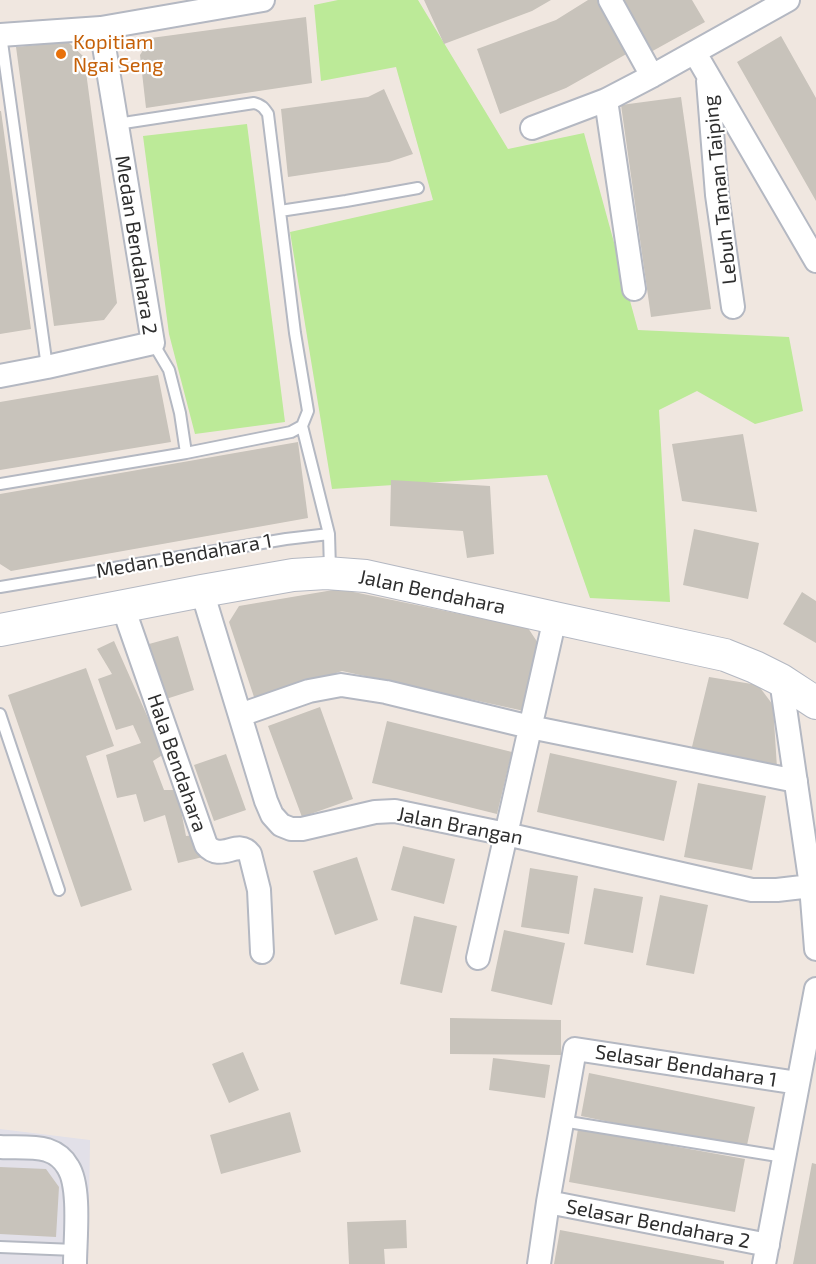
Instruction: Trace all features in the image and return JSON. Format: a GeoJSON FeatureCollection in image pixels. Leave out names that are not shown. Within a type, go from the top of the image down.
{"type":"FeatureCollection","features":[{"type":"Feature","properties":{"kind":"main road","name":"Jalan Bendahara"},"geometry":{"type":"LineString","coordinates":[[0,630],[293,575],[330,573],[366,576],[725,654],[755,666],[816,703]]}},
{"type":"Feature","properties":{"kind":"street"},"geometry":{"type":"LineString","coordinates":[[1,35],[101,28],[263,0]]}},
{"type":"Feature","properties":{"kind":"street"},"geometry":{"type":"LineString","coordinates":[[610,0],[652,76]]}},
{"type":"Feature","properties":{"kind":"street"},"geometry":{"type":"LineString","coordinates":[[532,128],[606,100],[788,0]]}},
{"type":"Feature","properties":{"kind":"street","name":"Medan Bendahara 2"},"geometry":{"type":"LineString","coordinates":[[0,376],[153,343],[101,28]]}},
{"type":"Feature","properties":{"kind":"street","name":"Lebuh Taman Taiping"},"geometry":{"type":"LineString","coordinates":[[695,52],[816,261]]}},
{"type":"Feature","properties":{"kind":"street","name":"Lebuh Taman Taiping"},"geometry":{"type":"LineString","coordinates":[[707,73],[717,195],[733,307]]}},
{"type":"Feature","properties":{"kind":"street"},"geometry":{"type":"LineString","coordinates":[[606,100],[634,289]]}},
{"type":"Feature","properties":{"kind":"street","name":"Jalan Brangan"},"geometry":{"type":"LineString","coordinates":[[202,591],[266,801],[272,815],[281,825],[291,829],[302,829],[354,816],[395,811],[752,890],[811,886]]}},
{"type":"Feature","properties":{"kind":"street","name":"Hala Bendahara"},"geometry":{"type":"LineString","coordinates":[[123,607],[206,845],[215,852],[242,847],[250,854],[259,890],[262,952]]}},
{"type":"Feature","properties":{"kind":"street"},"geometry":{"type":"LineString","coordinates":[[478,958],[555,618]]}},
{"type":"Feature","properties":{"kind":"street"},"geometry":{"type":"LineString","coordinates":[[781,680],[811,886],[816,949]]}},
{"type":"Feature","properties":{"kind":"street"},"geometry":{"type":"LineString","coordinates":[[240,715],[309,691],[341,685],[386,692],[530,727],[796,782]]}},
{"type":"Feature","properties":{"kind":"street"},"geometry":{"type":"LineString","coordinates":[[766,1255],[816,989]]}},
{"type":"Feature","properties":{"kind":"street","name":"Selasar Bendahara 1"},"geometry":{"type":"LineString","coordinates":[[562,1121],[574,1049],[798,1083]]}},
{"type":"Feature","properties":{"kind":"street"},"geometry":{"type":"LineString","coordinates":[[539,1264],[562,1121]]}},
{"type":"Feature","properties":{"kind":"street"},"geometry":{"type":"LineString","coordinates":[[0,1147],[45,1149],[60,1156],[69,1167],[75,1190],[75,1257]]}},
{"type":"Feature","properties":{"kind":"street","name":"Selasar Bendahara 2"},"geometry":{"type":"LineString","coordinates":[[548,1202],[766,1255]]}},
{"type":"Feature","properties":{"kind":"lane"},"geometry":{"type":"LineString","coordinates":[[1,35],[47,367]]}},
{"type":"Feature","properties":{"kind":"lane"},"geometry":{"type":"LineString","coordinates":[[117,124],[254,103],[260,104],[268,114],[295,333],[308,411],[302,426],[329,534],[330,573]]}},
{"type":"Feature","properties":{"kind":"lane"},"geometry":{"type":"LineString","coordinates":[[280,211],[418,188]]}},
{"type":"Feature","properties":{"kind":"lane"},"geometry":{"type":"LineString","coordinates":[[153,343],[169,370],[180,413],[186,453]]}},
{"type":"Feature","properties":{"kind":"lane"},"geometry":{"type":"LineString","coordinates":[[0,484],[186,453],[291,432],[302,426]]}},
{"type":"Feature","properties":{"kind":"lane","name":"Medan Bendahara 1"},"geometry":{"type":"LineString","coordinates":[[0,587],[285,539],[329,534]]}},
{"type":"Feature","properties":{"kind":"lane"},"geometry":{"type":"LineString","coordinates":[[0,714],[59,890]]}},
{"type":"Feature","properties":{"kind":"lane"},"geometry":{"type":"LineString","coordinates":[[562,1121],[784,1157]]}},
{"type":"Feature","properties":{"kind":"lane"},"geometry":{"type":"LineString","coordinates":[[0,1247],[75,1257]]}},
{"type":"Feature","properties":{"kind":"shaded area"},"geometry":{"type":"Polygon","coordinates":[[[0,1129],[90,1140],[88,1264],[0,1264],[0,1129]]]}},
{"type":"Feature","properties":{"kind":"green space"},"geometry":{"type":"Polygon","coordinates":[[[338,0],[418,0],[508,149],[584,133],[638,330],[789,337],[803,411],[755,424],[697,391],[659,410],[670,602],[590,598],[547,475],[332,489],[290,232],[433,200],[396,67],[321,81],[314,5],[338,0]]]}},
{"type":"Feature","properties":{"kind":"green space"},"geometry":{"type":"Polygon","coordinates":[[[247,124],[285,422],[195,434],[169,334],[143,136],[247,124]]]}},
{"type":"Feature","properties":{"kind":"building"},"geometry":{"type":"Polygon","coordinates":[[[424,0],[551,0],[532,11],[444,44],[424,0]]]}},
{"type":"Feature","properties":{"kind":"building"},"geometry":{"type":"Polygon","coordinates":[[[588,0],[600,0],[630,52],[566,88],[500,114],[477,49],[556,20],[588,0]]]}},
{"type":"Feature","properties":{"kind":"building"},"geometry":{"type":"Polygon","coordinates":[[[619,0],[692,0],[705,22],[649,53],[619,0]]]}},
{"type":"Feature","properties":{"kind":"building"},"geometry":{"type":"Polygon","coordinates":[[[306,17],[312,83],[146,108],[140,55],[151,38],[306,17]]]}},
{"type":"Feature","properties":{"kind":"building"},"geometry":{"type":"Polygon","coordinates":[[[781,36],[816,98],[816,201],[737,62],[781,36]]]}},
{"type":"Feature","properties":{"kind":"building"},"geometry":{"type":"Polygon","coordinates":[[[68,42],[84,57],[117,303],[104,320],[54,326],[16,47],[68,42]]]}},
{"type":"Feature","properties":{"kind":"building"},"geometry":{"type":"Polygon","coordinates":[[[384,89],[413,154],[389,162],[288,177],[281,109],[368,97],[384,89]]]}},
{"type":"Feature","properties":{"kind":"building"},"geometry":{"type":"Polygon","coordinates":[[[681,97],[711,309],[651,317],[621,105],[681,97]]]}},
{"type":"Feature","properties":{"kind":"building"},"geometry":{"type":"Polygon","coordinates":[[[0,111],[31,329],[0,334],[0,111]]]}},
{"type":"Feature","properties":{"kind":"building"},"geometry":{"type":"Polygon","coordinates":[[[158,375],[171,442],[0,470],[0,402],[158,375]]]}},
{"type":"Feature","properties":{"kind":"building"},"geometry":{"type":"Polygon","coordinates":[[[743,434],[757,512],[682,501],[672,444],[743,434]]]}},
{"type":"Feature","properties":{"kind":"building"},"geometry":{"type":"Polygon","coordinates":[[[298,442],[308,518],[11,571],[0,564],[0,494],[298,442]]]}},
{"type":"Feature","properties":{"kind":"building"},"geometry":{"type":"Polygon","coordinates":[[[391,480],[490,486],[494,554],[467,558],[463,531],[390,526],[391,480]]]}},
{"type":"Feature","properties":{"kind":"building"},"geometry":{"type":"Polygon","coordinates":[[[694,529],[759,543],[748,599],[683,585],[694,529]]]}},
{"type":"Feature","properties":{"kind":"building"},"geometry":{"type":"Polygon","coordinates":[[[339,589],[528,628],[540,646],[524,711],[342,671],[255,700],[229,622],[239,606],[339,589]]]}},
{"type":"Feature","properties":{"kind":"building"},"geometry":{"type":"Polygon","coordinates":[[[802,592],[816,601],[816,643],[783,624],[802,592]]]}},
{"type":"Feature","properties":{"kind":"building"},"geometry":{"type":"Polygon","coordinates":[[[178,636],[194,690],[166,699],[149,644],[178,636]]]}},
{"type":"Feature","properties":{"kind":"building"},"geometry":{"type":"Polygon","coordinates":[[[114,641],[164,754],[153,761],[164,790],[177,790],[186,836],[196,835],[203,857],[178,863],[165,815],[144,822],[136,794],[117,798],[106,755],[141,743],[133,725],[116,730],[98,679],[112,674],[97,649],[114,641]]]}},
{"type":"Feature","properties":{"kind":"building"},"geometry":{"type":"Polygon","coordinates":[[[86,668],[114,746],[86,756],[132,890],[81,907],[8,695],[86,668]]]}},
{"type":"Feature","properties":{"kind":"building"},"geometry":{"type":"Polygon","coordinates":[[[709,677],[758,685],[773,705],[777,768],[690,755],[709,677]]]}},
{"type":"Feature","properties":{"kind":"building"},"geometry":{"type":"Polygon","coordinates":[[[320,707],[353,799],[302,817],[268,726],[320,707]]]}},
{"type":"Feature","properties":{"kind":"building"},"geometry":{"type":"Polygon","coordinates":[[[387,721],[512,752],[497,814],[372,783],[387,721]]]}},
{"type":"Feature","properties":{"kind":"building"},"geometry":{"type":"Polygon","coordinates":[[[550,753],[677,781],[664,841],[537,812],[550,753]]]}},
{"type":"Feature","properties":{"kind":"building"},"geometry":{"type":"Polygon","coordinates":[[[226,754],[246,810],[214,821],[194,765],[226,754]]]}},
{"type":"Feature","properties":{"kind":"building"},"geometry":{"type":"Polygon","coordinates":[[[698,783],[766,796],[752,870],[684,857],[698,783]]]}},
{"type":"Feature","properties":{"kind":"building"},"geometry":{"type":"Polygon","coordinates":[[[403,846],[455,859],[444,904],[391,890],[403,846]]]}},
{"type":"Feature","properties":{"kind":"building"},"geometry":{"type":"Polygon","coordinates":[[[357,857],[378,920],[335,935],[313,871],[357,857]]]}},
{"type":"Feature","properties":{"kind":"building"},"geometry":{"type":"Polygon","coordinates":[[[530,868],[578,876],[569,934],[521,927],[530,868]]]}},
{"type":"Feature","properties":{"kind":"building"},"geometry":{"type":"Polygon","coordinates":[[[594,888],[643,897],[633,953],[584,944],[594,888]]]}},
{"type":"Feature","properties":{"kind":"building"},"geometry":{"type":"Polygon","coordinates":[[[660,895],[708,905],[694,974],[646,965],[660,895]]]}},
{"type":"Feature","properties":{"kind":"building"},"geometry":{"type":"Polygon","coordinates":[[[414,916],[457,926],[442,993],[400,984],[414,916]]]}},
{"type":"Feature","properties":{"kind":"building"},"geometry":{"type":"Polygon","coordinates":[[[504,930],[565,943],[552,1005],[491,991],[504,930]]]}},
{"type":"Feature","properties":{"kind":"building"},"geometry":{"type":"Polygon","coordinates":[[[450,1018],[561,1020],[561,1055],[450,1054],[450,1018]]]}},
{"type":"Feature","properties":{"kind":"building"},"geometry":{"type":"Polygon","coordinates":[[[243,1052],[259,1090],[229,1103],[212,1064],[243,1052]]]}},
{"type":"Feature","properties":{"kind":"building"},"geometry":{"type":"Polygon","coordinates":[[[493,1058],[550,1065],[545,1098],[489,1090],[493,1058]]]}},
{"type":"Feature","properties":{"kind":"building"},"geometry":{"type":"Polygon","coordinates":[[[589,1073],[755,1107],[746,1150],[581,1116],[589,1073]]]}},
{"type":"Feature","properties":{"kind":"building"},"geometry":{"type":"Polygon","coordinates":[[[290,1112],[301,1152],[221,1174],[210,1135],[290,1112]]]}},
{"type":"Feature","properties":{"kind":"building"},"geometry":{"type":"Polygon","coordinates":[[[578,1129],[745,1159],[735,1212],[569,1182],[578,1129]]]}},
{"type":"Feature","properties":{"kind":"building"},"geometry":{"type":"Polygon","coordinates":[[[812,1163],[816,1164],[816,1264],[793,1264],[812,1163]]]}},
{"type":"Feature","properties":{"kind":"building"},"geometry":{"type":"Polygon","coordinates":[[[0,1167],[46,1169],[59,1187],[56,1237],[0,1234],[0,1167]]]}},
{"type":"Feature","properties":{"kind":"building"},"geometry":{"type":"Polygon","coordinates":[[[406,1220],[407,1248],[384,1249],[385,1264],[349,1264],[347,1222],[406,1220]]]}},
{"type":"Feature","properties":{"kind":"building"},"geometry":{"type":"Polygon","coordinates":[[[560,1230],[724,1261],[724,1264],[554,1264],[560,1230]]]}},
{"type":"Feature","properties":{"kind":"place","name":"Kopitiam Ngai Seng"},"geometry":{"type":"Point","coordinates":[61,54]}}]}
